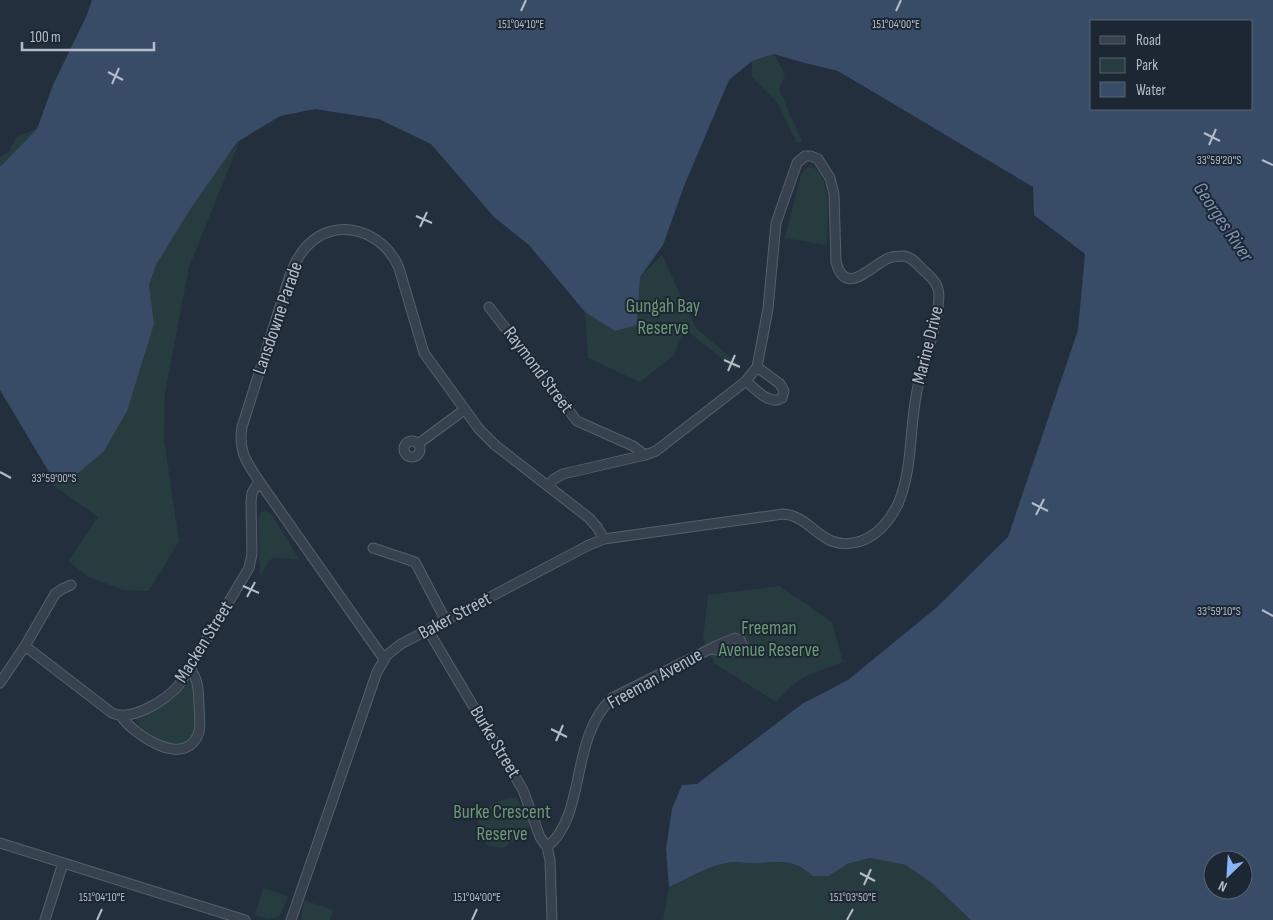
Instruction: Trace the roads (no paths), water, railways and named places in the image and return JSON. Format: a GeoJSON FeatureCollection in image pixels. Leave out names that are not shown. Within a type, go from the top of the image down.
{"type":"FeatureCollection","features":[{"type":"Feature","properties":{"kind":"street","name":"Marine Drive"},"geometry":{"type":"LineString","coordinates":[[548,486],[562,474],[644,455],[663,447],[746,381],[757,367],[768,309],[776,223],[797,163],[805,156],[811,156],[821,162],[832,185],[834,194],[836,262],[840,272],[848,278],[856,278],[890,257],[908,257],[914,260],[935,282],[939,289],[939,302],[914,400],[908,473],[905,485],[886,523],[871,536],[862,540],[845,543],[826,539],[795,516]]}},
{"type":"Feature","properties":{"kind":"street","name":"Lansdowne Parade"},"geometry":{"type":"LineString","coordinates":[[384,659],[259,481],[242,453],[242,426],[295,263],[307,246],[314,240],[331,232],[349,230],[376,239],[390,251],[399,268],[424,353],[464,410],[491,441],[589,518],[604,539]]}},
{"type":"Feature","properties":{"kind":"street","name":"Raymond Street"},"geometry":{"type":"LineString","coordinates":[[490,306],[577,421],[633,446],[644,455]]}},
{"type":"Feature","properties":{"kind":"street"},"geometry":{"type":"LineString","coordinates":[[746,381],[771,400],[777,401],[782,398],[784,391],[782,385],[757,367]]}},
{"type":"Feature","properties":{"kind":"street"},"geometry":{"type":"LineString","coordinates":[[418,444],[464,410]]}},
{"type":"Feature","properties":{"kind":"street","name":"Macken Street"},"geometry":{"type":"LineString","coordinates":[[121,716],[135,713],[163,700],[179,685],[249,568],[252,554],[252,493],[259,481]]}},
{"type":"Feature","properties":{"kind":"street","name":"Baker Street"},"geometry":{"type":"LineString","coordinates":[[291,920],[377,672],[390,652],[401,644],[588,545],[604,539],[783,514],[795,516]]}},
{"type":"Feature","properties":{"kind":"street"},"geometry":{"type":"LineString","coordinates":[[373,548],[415,562],[446,621]]}},
{"type":"Feature","properties":{"kind":"street"},"geometry":{"type":"LineString","coordinates":[[0,683],[55,594],[71,585]]}},
{"type":"Feature","properties":{"kind":"street","name":"Burke Street"},"geometry":{"type":"LineString","coordinates":[[428,630],[520,785],[540,837],[547,847],[550,860],[552,920]]}},
{"type":"Feature","properties":{"kind":"street"},"geometry":{"type":"LineString","coordinates":[[24,646],[112,713],[121,716],[131,728],[163,748],[180,749],[188,746],[200,727],[197,680],[190,668]]}},
{"type":"Feature","properties":{"kind":"street","name":"Freeman Avenue"},"geometry":{"type":"LineString","coordinates":[[547,847],[557,839],[565,823],[588,734],[602,708],[612,698],[710,649]]}},
{"type":"Feature","properties":{"kind":"street"},"geometry":{"type":"LineString","coordinates":[[0,844],[245,920]]}},
{"type":"Feature","properties":{"kind":"street"},"geometry":{"type":"LineString","coordinates":[[45,920],[63,863]]}},
{"type":"Feature","properties":{"kind":"water","name":"Georges River"},"geometry":{"type":"Polygon","coordinates":[[[92,0],[1273,0],[1273,920],[971,920],[933,884],[906,865],[870,858],[847,864],[829,876],[813,876],[799,866],[787,862],[726,863],[709,868],[669,887],[666,849],[672,809],[682,785],[697,784],[802,704],[848,680],[936,608],[1008,537],[1078,330],[1085,254],[1034,215],[1033,187],[838,71],[774,54],[752,61],[729,80],[684,186],[663,245],[640,277],[637,325],[615,331],[585,312],[529,245],[494,217],[431,144],[379,119],[315,109],[280,116],[237,142],[189,211],[156,265],[149,285],[154,324],[127,411],[104,451],[78,473],[52,477],[0,390],[0,167],[37,129],[53,85],[86,17],[92,0]]]}},
{"type":"Feature","properties":{"kind":"park label","name":"Gungah Bay Reserve"},"geometry":{"type":"Point","coordinates":[663,317]}},
{"type":"Feature","properties":{"kind":"park label","name":"Freeman Avenue Reserve"},"geometry":{"type":"Point","coordinates":[769,639]}},
{"type":"Feature","properties":{"kind":"park label","name":"Burke Crescent Reserve"},"geometry":{"type":"Point","coordinates":[502,823]}}]}
